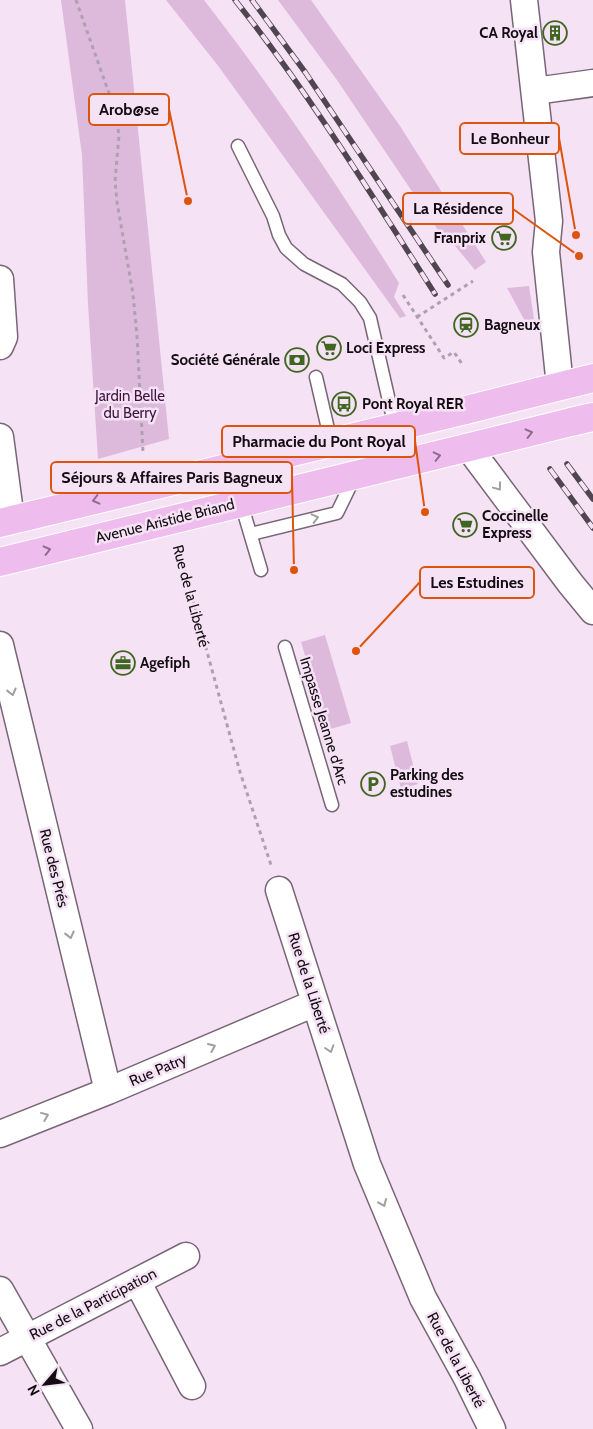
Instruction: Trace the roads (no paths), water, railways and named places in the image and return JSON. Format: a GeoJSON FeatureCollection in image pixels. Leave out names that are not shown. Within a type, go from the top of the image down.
{"type":"FeatureCollection","features":[{"type":"Feature","properties":{"kind":"main road"},"geometry":{"type":"LineString","coordinates":[[5,522],[593,378]]}},
{"type":"Feature","properties":{"kind":"main road","name":"Avenue Aristide Briand"},"geometry":{"type":"LineString","coordinates":[[0,562],[582,420]]}},
{"type":"Feature","properties":{"kind":"street"},"geometry":{"type":"LineString","coordinates":[[524,0],[549,221],[546,252],[555,388]]}},
{"type":"Feature","properties":{"kind":"street"},"geometry":{"type":"LineString","coordinates":[[535,91],[593,84]]}},
{"type":"Feature","properties":{"kind":"street"},"geometry":{"type":"LineString","coordinates":[[0,279],[4,337],[0,346]]}},
{"type":"Feature","properties":{"kind":"street"},"geometry":{"type":"LineString","coordinates":[[0,437],[5,522]]}},
{"type":"Feature","properties":{"kind":"street"},"geometry":{"type":"LineString","coordinates":[[478,446],[570,583],[593,611]]}},
{"type":"Feature","properties":{"kind":"street","name":"Rue des Prés"},"geometry":{"type":"LineString","coordinates":[[0,645],[108,1091]]}},
{"type":"Feature","properties":{"kind":"street","name":"Rue de la Liberté"},"geometry":{"type":"LineString","coordinates":[[279,890],[367,1164],[423,1298],[467,1378],[492,1429]]}},
{"type":"Feature","properties":{"kind":"street","name":"Rue Patry"},"geometry":{"type":"LineString","coordinates":[[0,1134],[108,1091],[315,1003]]}},
{"type":"Feature","properties":{"kind":"street","name":"Rue de la Participation"},"geometry":{"type":"LineString","coordinates":[[0,1352],[186,1256]]}},
{"type":"Feature","properties":{"kind":"street"},"geometry":{"type":"LineString","coordinates":[[137,1281],[192,1386]]}},
{"type":"Feature","properties":{"kind":"street"},"geometry":{"type":"LineString","coordinates":[[0,1290],[79,1429]]}},
{"type":"Feature","properties":{"kind":"lane"},"geometry":{"type":"LineString","coordinates":[[238,146],[274,216],[279,235],[286,248],[304,264],[342,284],[360,302],[370,318],[395,427]]}},
{"type":"Feature","properties":{"kind":"lane"},"geometry":{"type":"LineString","coordinates":[[316,377],[331,442]]}},
{"type":"Feature","properties":{"kind":"lane"},"geometry":{"type":"LineString","coordinates":[[251,534],[337,513],[355,475]]}},
{"type":"Feature","properties":{"kind":"lane"},"geometry":{"type":"LineString","coordinates":[[241,503],[262,570]]}},
{"type":"Feature","properties":{"kind":"lane","name":"Impasse Jeanne d'Arc"},"geometry":{"type":"LineString","coordinates":[[285,647],[332,805]]}},
{"type":"Feature","properties":{"kind":"railway"},"geometry":{"type":"LineString","coordinates":[[235,0],[314,108],[435,294]]}},
{"type":"Feature","properties":{"kind":"railway"},"geometry":{"type":"LineString","coordinates":[[252,0],[305,72],[448,285]]}},
{"type":"Feature","properties":{"kind":"railway"},"geometry":{"type":"LineString","coordinates":[[567,464],[593,499]]}},
{"type":"Feature","properties":{"kind":"railway"},"geometry":{"type":"LineString","coordinates":[[550,469],[593,528]]}},
{"type":"Feature","properties":{"kind":"place","name":"CA Royal"},"geometry":{"type":"Point","coordinates":[555,33]}},
{"type":"Feature","properties":{"kind":"place","name":"Arob@se"},"geometry":{"type":"Point","coordinates":[188,201]}},
{"type":"Feature","properties":{"kind":"place","name":"Le Bonheur"},"geometry":{"type":"Point","coordinates":[576,235]}},
{"type":"Feature","properties":{"kind":"place","name":"Franprix"},"geometry":{"type":"Point","coordinates":[504,238]}},
{"type":"Feature","properties":{"kind":"place","name":"La Résidence"},"geometry":{"type":"Point","coordinates":[579,256]}},
{"type":"Feature","properties":{"kind":"place","name":"Bagneux"},"geometry":{"type":"Point","coordinates":[466,325]}},
{"type":"Feature","properties":{"kind":"place","name":"Loci Express"},"geometry":{"type":"Point","coordinates":[329,348]}},
{"type":"Feature","properties":{"kind":"place","name":"Société Générale"},"geometry":{"type":"Point","coordinates":[297,360]}},
{"type":"Feature","properties":{"kind":"place","name":"Pont Royal RER"},"geometry":{"type":"Point","coordinates":[344,404]}},
{"type":"Feature","properties":{"kind":"place","name":"Pharmacie du Pont Royal"},"geometry":{"type":"Point","coordinates":[425,512]}},
{"type":"Feature","properties":{"kind":"place","name":"Coccinelle Express"},"geometry":{"type":"Point","coordinates":[465,525]}},
{"type":"Feature","properties":{"kind":"place","name":"Séjours & Affaires Paris Bagneux"},"geometry":{"type":"Point","coordinates":[294,570]}},
{"type":"Feature","properties":{"kind":"place","name":"Les Estudines"},"geometry":{"type":"Point","coordinates":[356,651]}},
{"type":"Feature","properties":{"kind":"place","name":"Agefiph"},"geometry":{"type":"Point","coordinates":[123,663]}},
{"type":"Feature","properties":{"kind":"place","name":"Parking des estudines"},"geometry":{"type":"Point","coordinates":[373,784]}},
{"type":"Feature","properties":{"kind":"park label","name":"Jardin Belle du Berry"},"geometry":{"type":"Point","coordinates":[130,404]}}]}
